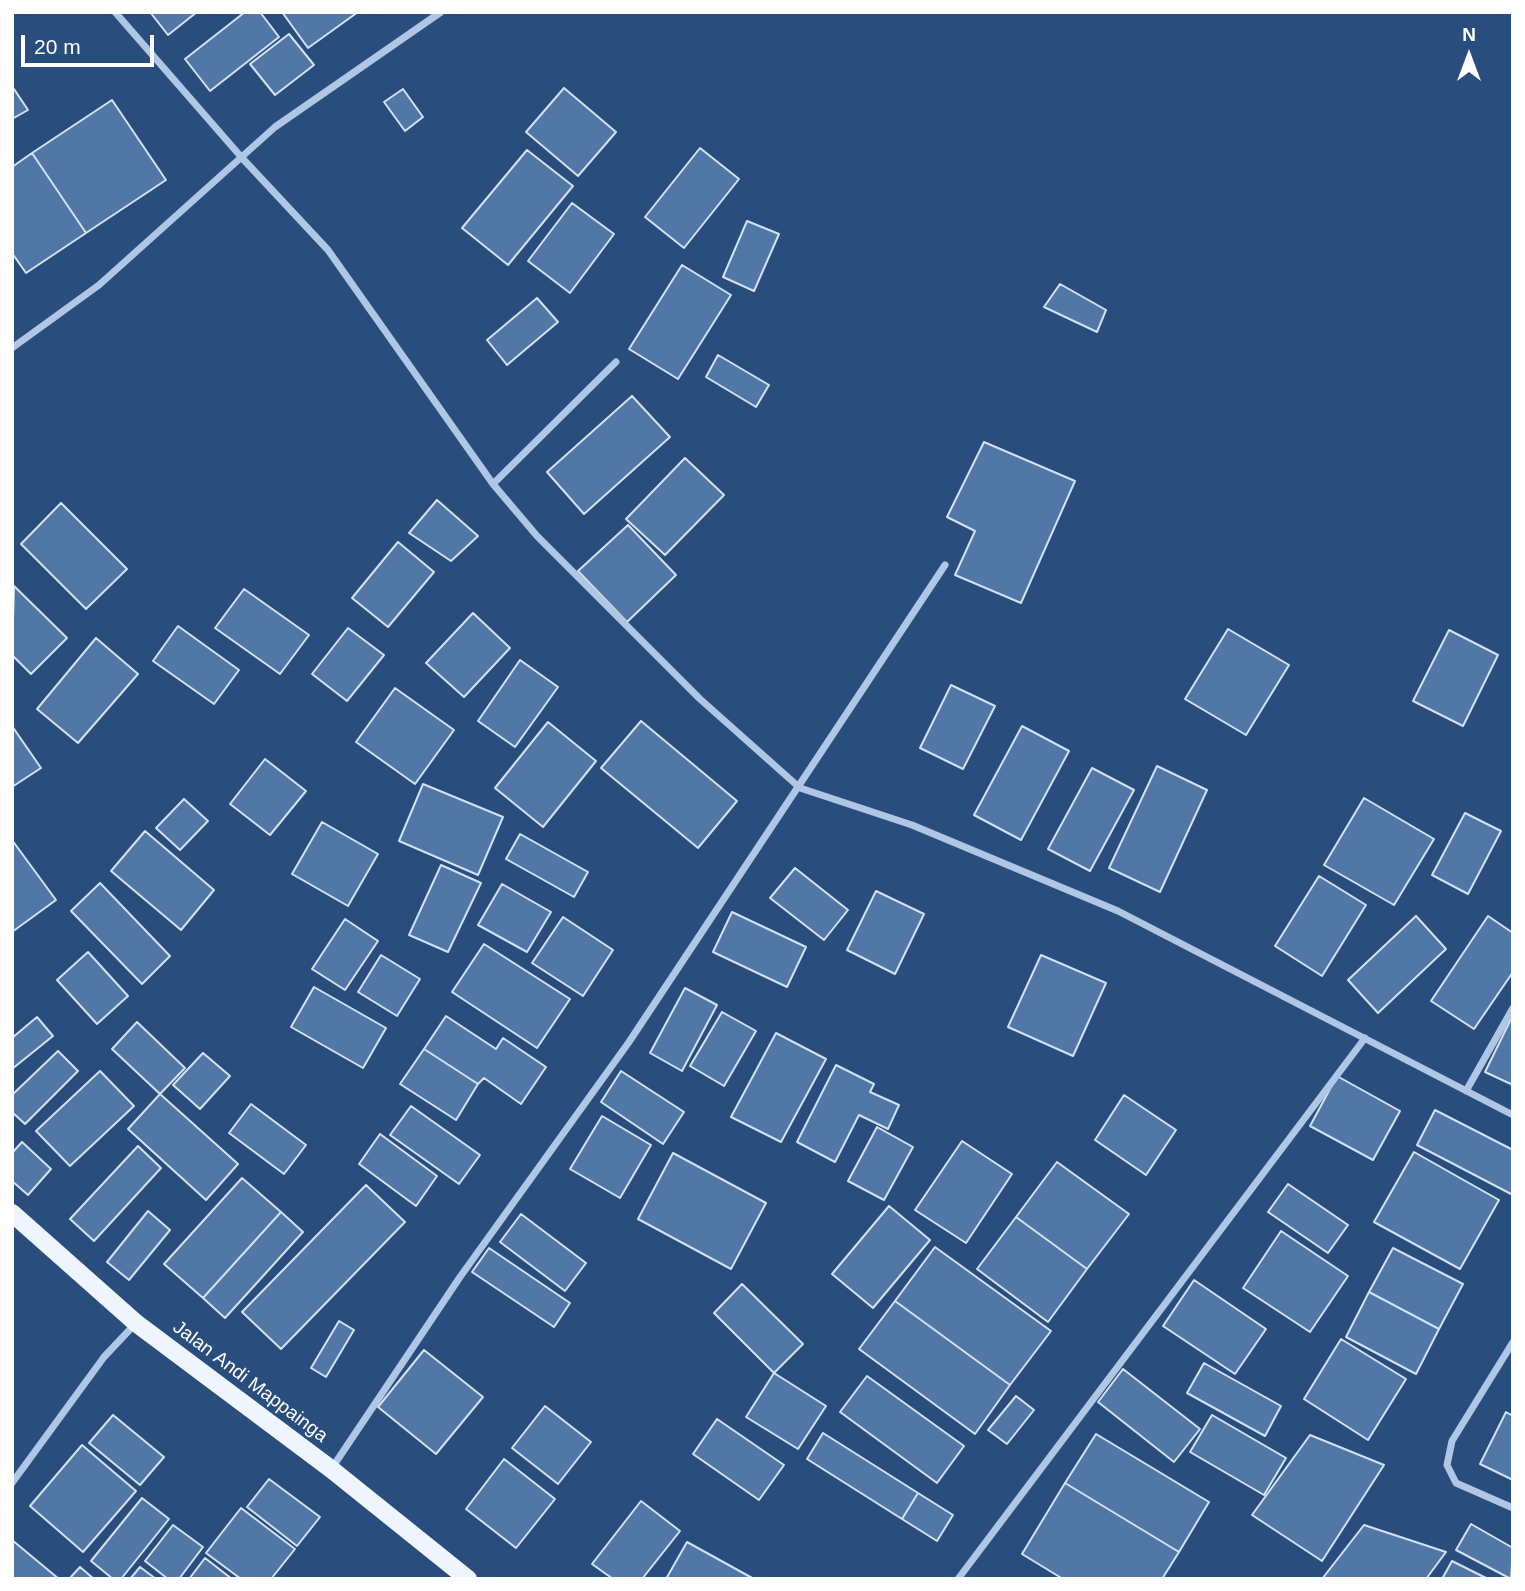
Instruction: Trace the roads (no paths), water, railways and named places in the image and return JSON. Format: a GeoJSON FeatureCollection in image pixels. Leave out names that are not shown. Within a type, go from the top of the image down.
{"type":"FeatureCollection","features":[{"type":"Feature","properties":{"kind":"main road","name":"Jalan Andi Mappainga"},"geometry":{"type":"LineString","coordinates":[[12,1213],[136,1323],[331,1469],[468,1579]]}},
{"type":"Feature","properties":{"kind":"street"},"geometry":{"type":"LineString","coordinates":[[115,12],[243,159],[328,250],[493,484],[537,536],[700,699],[800,788],[912,825],[1118,911],[1513,1115]]}},
{"type":"Feature","properties":{"kind":"street"},"geometry":{"type":"LineString","coordinates":[[12,348],[99,285],[243,159],[275,127],[441,12]]}},
{"type":"Feature","properties":{"kind":"street"},"geometry":{"type":"LineString","coordinates":[[493,484],[616,362]]}},
{"type":"Feature","properties":{"kind":"street"},"geometry":{"type":"LineString","coordinates":[[331,1469],[460,1277],[629,1042],[800,788],[945,565]]}},
{"type":"Feature","properties":{"kind":"street"},"geometry":{"type":"LineString","coordinates":[[1466,1091],[1513,1008]]}},
{"type":"Feature","properties":{"kind":"street"},"geometry":{"type":"LineString","coordinates":[[958,1579],[1366,1038]]}},
{"type":"Feature","properties":{"kind":"street"},"geometry":{"type":"LineString","coordinates":[[12,1483],[104,1357],[136,1323]]}},
{"type":"Feature","properties":{"kind":"street"},"geometry":{"type":"LineString","coordinates":[[1513,1342],[1452,1441],[1447,1465],[1456,1483],[1513,1508]]}}]}
